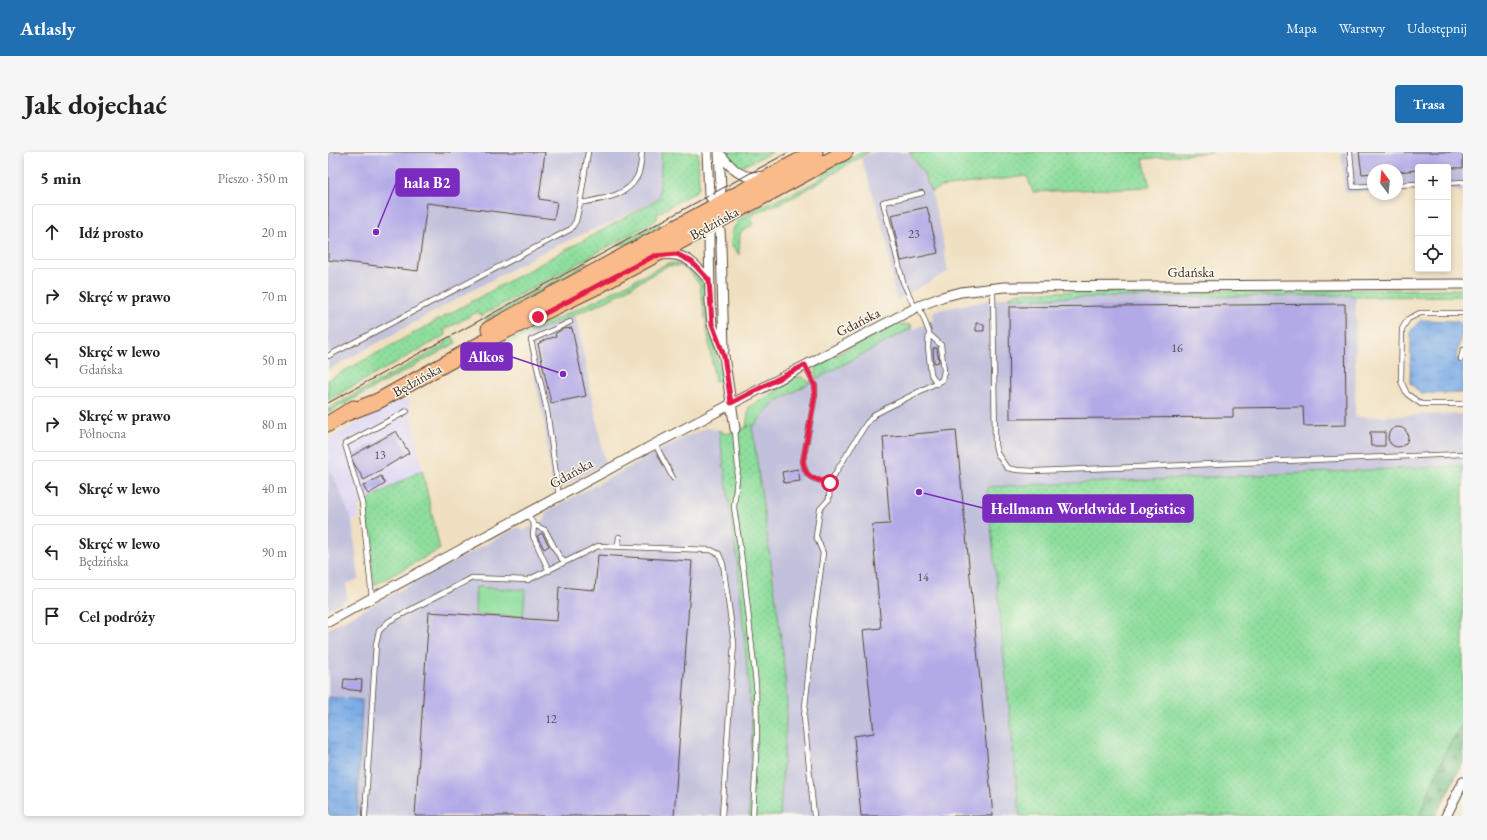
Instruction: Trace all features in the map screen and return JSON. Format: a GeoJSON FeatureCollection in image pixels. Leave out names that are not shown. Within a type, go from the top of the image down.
{"type":"FeatureCollection","features":[{"type":"Feature","properties":{"kind":"main road","name":"Będzińska"},"geometry":{"type":"LineString","coordinates":[[328,424],[347,413],[373,394],[426,364],[815,152]]}},
{"type":"Feature","properties":{"kind":"main road","name":"Będzińska"},"geometry":{"type":"LineString","coordinates":[[347,413],[378,402],[497,335],[538,317],[845,152]]}},
{"type":"Feature","properties":{"kind":"street"},"geometry":{"type":"LineString","coordinates":[[707,152],[709,196],[716,205]]}},
{"type":"Feature","properties":{"kind":"street"},"geometry":{"type":"LineString","coordinates":[[719,153],[721,189],[716,205],[714,223],[708,234],[709,280],[712,324],[724,356]]}},
{"type":"Feature","properties":{"kind":"street"},"geometry":{"type":"LineString","coordinates":[[719,153],[735,172],[759,177],[771,176]]}},
{"type":"Feature","properties":{"kind":"street"},"geometry":{"type":"LineString","coordinates":[[714,223],[720,231],[721,238],[725,324],[724,356],[735,429]]}},
{"type":"Feature","properties":{"kind":"street"},"geometry":{"type":"LineString","coordinates":[[654,256],[677,254],[692,262],[709,280]]}},
{"type":"Feature","properties":{"kind":"street","name":"Gdańska"},"geometry":{"type":"LineString","coordinates":[[328,622],[731,403],[917,307],[953,294],[993,287],[1463,284]]}},
{"type":"Feature","properties":{"kind":"street"},"geometry":{"type":"LineString","coordinates":[[1446,816],[1463,782]]}},
{"type":"Feature","properties":{"kind":"lane"},"geometry":{"type":"LineString","coordinates":[[328,356],[571,229],[576,221],[580,203],[588,152]]}},
{"type":"Feature","properties":{"kind":"lane"},"geometry":{"type":"LineString","coordinates":[[580,203],[626,191],[638,175],[642,152]]}},
{"type":"Feature","properties":{"kind":"lane"},"geometry":{"type":"LineString","coordinates":[[1350,152],[1353,187],[1367,186]]}},
{"type":"Feature","properties":{"kind":"lane"},"geometry":{"type":"LineString","coordinates":[[1451,183],[1463,182]]}},
{"type":"Feature","properties":{"kind":"lane"},"geometry":{"type":"LineString","coordinates":[[1403,185],[1415,184]]}},
{"type":"Feature","properties":{"kind":"lane"},"geometry":{"type":"LineString","coordinates":[[814,816],[804,717],[814,619],[823,553],[816,536],[820,509],[829,499],[830,483],[866,424],[875,414],[937,384],[942,380],[944,371],[941,345],[930,335],[903,282],[883,202],[922,193]]}},
{"type":"Feature","properties":{"kind":"lane"},"geometry":{"type":"LineString","coordinates":[[993,287],[995,445],[997,453],[1007,468],[1035,471],[1463,454]]}},
{"type":"Feature","properties":{"kind":"lane"},"geometry":{"type":"LineString","coordinates":[[1463,313],[1420,313],[1408,319],[1402,329],[1401,380],[1407,394],[1421,404],[1463,404]]}},
{"type":"Feature","properties":{"kind":"lane"},"geometry":{"type":"LineString","coordinates":[[559,496],[547,411],[532,340],[570,322]]}},
{"type":"Feature","properties":{"kind":"lane"},"geometry":{"type":"LineString","coordinates":[[930,335],[928,347],[931,374],[937,384]]}},
{"type":"Feature","properties":{"kind":"lane"},"geometry":{"type":"LineString","coordinates":[[1461,359],[1463,350]]}},
{"type":"Feature","properties":{"kind":"lane"},"geometry":{"type":"LineString","coordinates":[[805,365],[815,386],[815,395],[803,461],[804,470],[809,476],[830,483]]}},
{"type":"Feature","properties":{"kind":"lane"},"geometry":{"type":"LineString","coordinates":[[372,598],[362,504],[345,444],[407,411]]}},
{"type":"Feature","properties":{"kind":"lane"},"geometry":{"type":"LineString","coordinates":[[735,429],[738,468],[734,507],[744,574],[756,684],[757,734],[753,816]]}},
{"type":"Feature","properties":{"kind":"lane"},"geometry":{"type":"LineString","coordinates":[[655,444],[673,478]]}},
{"type":"Feature","properties":{"kind":"lane"},"geometry":{"type":"LineString","coordinates":[[527,513],[534,525],[545,530],[564,562]]}},
{"type":"Feature","properties":{"kind":"lane"},"geometry":{"type":"LineString","coordinates":[[534,525],[533,536],[549,571]]}},
{"type":"Feature","properties":{"kind":"lane"},"geometry":{"type":"LineString","coordinates":[[618,545],[619,537]]}},
{"type":"Feature","properties":{"kind":"lane"},"geometry":{"type":"LineString","coordinates":[[365,816],[376,644],[379,631],[389,621],[472,578],[528,580],[598,546],[618,545],[711,550],[719,554],[723,564],[734,643],[722,816]]}},
{"type":"Feature","properties":{"kind":"shaded area"},"geometry":{"type":"Polygon","coordinates":[[[328,152],[663,152],[659,199],[608,224],[591,230],[537,255],[328,370],[328,152]]]}},
{"type":"Feature","properties":{"kind":"shaded area"},"geometry":{"type":"Polygon","coordinates":[[[873,152],[909,152],[922,170],[931,192],[941,229],[948,272],[896,300],[885,233],[861,158],[873,152]]]}},
{"type":"Feature","properties":{"kind":"shaded area"},"geometry":{"type":"Polygon","coordinates":[[[1341,152],[1463,152],[1463,193],[1451,189],[1451,164],[1415,164],[1415,189],[1403,190],[1403,164],[1367,164],[1367,192],[1345,193],[1341,152]]]}},
{"type":"Feature","properties":{"kind":"shaded area"},"geometry":{"type":"Polygon","coordinates":[[[1356,291],[1355,417],[1463,414],[1463,466],[987,487],[1020,816],[780,816],[787,704],[783,653],[752,424],[770,402],[909,326],[915,329],[933,320],[934,311],[1011,296],[1356,291]]]}},
{"type":"Feature","properties":{"kind":"shaded area"},"geometry":{"type":"Polygon","coordinates":[[[575,313],[605,463],[553,492],[543,415],[525,337],[575,313]]]}},
{"type":"Feature","properties":{"kind":"shaded area"},"geometry":{"type":"Polygon","coordinates":[[[408,396],[422,470],[358,506],[359,518],[352,521],[338,486],[328,467],[328,439],[408,396]]]}},
{"type":"Feature","properties":{"kind":"shaded area"},"geometry":{"type":"Polygon","coordinates":[[[707,428],[719,430],[738,567],[752,723],[749,816],[328,816],[328,629],[518,527],[523,531],[544,520],[546,512],[685,437],[707,428]]]}},
{"type":"Feature","properties":{"kind":"shaded area"},"geometry":{"type":"Polygon","coordinates":[[[328,467],[338,486],[352,521],[359,579],[346,584],[347,599],[328,609],[328,467]]]}},
{"type":"Feature","properties":{"kind":"green space"},"geometry":{"type":"Polygon","coordinates":[[[662,152],[698,152],[699,187],[696,191],[657,214],[655,221],[481,316],[477,312],[444,330],[446,335],[328,400],[328,380],[659,199],[662,152]]]}},
{"type":"Feature","properties":{"kind":"green space"},"geometry":{"type":"Polygon","coordinates":[[[726,152],[773,152],[738,168],[732,163],[726,152]]]}},
{"type":"Feature","properties":{"kind":"green space"},"geometry":{"type":"Polygon","coordinates":[[[860,152],[869,152],[794,197],[753,214],[752,225],[740,233],[739,255],[731,244],[732,231],[738,221],[761,206],[796,192],[818,180],[829,170],[860,152]]]}},
{"type":"Feature","properties":{"kind":"green space"},"geometry":{"type":"Polygon","coordinates":[[[909,152],[1213,152],[1143,159],[1150,187],[1033,192],[1027,176],[941,187],[931,192],[922,170],[909,152]]]}},
{"type":"Feature","properties":{"kind":"green space"},"geometry":{"type":"Polygon","coordinates":[[[657,224],[661,225],[661,227],[646,236],[623,245],[617,245],[657,224]]]}},
{"type":"Feature","properties":{"kind":"green space"},"geometry":{"type":"Polygon","coordinates":[[[588,262],[572,275],[542,292],[495,316],[486,320],[485,319],[588,262]]]}},
{"type":"Feature","properties":{"kind":"green space"},"geometry":{"type":"Polygon","coordinates":[[[674,263],[683,265],[692,271],[694,269],[705,287],[708,319],[722,380],[715,381],[700,285],[691,273],[681,266],[667,266],[607,301],[494,349],[496,346],[599,299],[666,264],[674,263]]]}},
{"type":"Feature","properties":{"kind":"green space"},"geometry":{"type":"Polygon","coordinates":[[[1463,289],[1463,296],[1356,297],[1350,295],[1008,298],[1019,292],[1463,289]]]}},
{"type":"Feature","properties":{"kind":"green space"},"geometry":{"type":"Polygon","coordinates":[[[896,324],[912,325],[910,329],[816,379],[816,368],[820,363],[896,324]]]}},
{"type":"Feature","properties":{"kind":"green space"},"geometry":{"type":"Polygon","coordinates":[[[453,337],[456,343],[328,413],[328,409],[445,345],[445,342],[453,337]]]}},
{"type":"Feature","properties":{"kind":"green space"},"geometry":{"type":"Polygon","coordinates":[[[795,377],[803,377],[810,383],[773,403],[755,425],[752,425],[783,653],[787,704],[780,816],[749,816],[752,723],[738,567],[719,430],[726,434],[748,427],[750,425],[746,427],[749,407],[780,389],[779,385],[795,377]]]}},
{"type":"Feature","properties":{"kind":"green space"},"geometry":{"type":"Polygon","coordinates":[[[1463,466],[1463,723],[1447,748],[1419,816],[1020,816],[987,487],[1463,466]]]}},
{"type":"Feature","properties":{"kind":"green space"},"geometry":{"type":"Polygon","coordinates":[[[422,470],[440,549],[374,585],[365,501],[422,470]]]}},
{"type":"Feature","properties":{"kind":"green space"},"geometry":{"type":"Polygon","coordinates":[[[476,587],[525,590],[523,617],[475,614],[476,587]]]}},
{"type":"Feature","properties":{"kind":"green space"},"geometry":{"type":"Polygon","coordinates":[[[1463,723],[1463,763],[1435,816],[1419,816],[1447,748],[1463,723]]]}},
{"type":"Feature","properties":{"kind":"water"},"geometry":{"type":"Polygon","coordinates":[[[1421,320],[1458,321],[1463,326],[1456,358],[1463,360],[1463,393],[1421,393],[1410,383],[1411,330],[1421,320]]]}},
{"type":"Feature","properties":{"kind":"water"},"geometry":{"type":"Polygon","coordinates":[[[328,697],[362,700],[357,816],[328,816],[328,697]]]}},
{"type":"Feature","properties":{"kind":"building"},"geometry":{"type":"Polygon","coordinates":[[[328,152],[545,152],[539,199],[557,202],[554,219],[427,203],[418,271],[328,260],[328,152]]]}},
{"type":"Feature","properties":{"kind":"building"},"geometry":{"type":"Polygon","coordinates":[[[1359,152],[1463,152],[1463,168],[1451,168],[1451,164],[1415,164],[1415,170],[1403,171],[1403,164],[1367,164],[1367,174],[1362,174],[1359,152]]]}},
{"type":"Feature","properties":{"kind":"building"},"geometry":{"type":"Polygon","coordinates":[[[927,207],[938,253],[901,261],[891,215],[927,207]]]}},
{"type":"Feature","properties":{"kind":"building"},"geometry":{"type":"Polygon","coordinates":[[[1345,304],[1346,425],[1304,426],[1303,407],[1233,408],[1233,417],[1010,419],[1009,307],[1345,304]]]}},
{"type":"Feature","properties":{"kind":"building"},"geometry":{"type":"Polygon","coordinates":[[[976,323],[984,324],[984,331],[976,331],[976,323]]]}},
{"type":"Feature","properties":{"kind":"building"},"geometry":{"type":"Polygon","coordinates":[[[572,328],[586,396],[551,403],[538,344],[546,339],[556,337],[555,334],[563,329],[572,328]]]}},
{"type":"Feature","properties":{"kind":"building"},"geometry":{"type":"Polygon","coordinates":[[[933,348],[937,348],[939,362],[934,363],[933,348]]]}},
{"type":"Feature","properties":{"kind":"building"},"geometry":{"type":"Polygon","coordinates":[[[1394,427],[1402,427],[1408,433],[1408,441],[1402,447],[1394,447],[1388,441],[1388,433],[1394,427]]]}},
{"type":"Feature","properties":{"kind":"building"},"geometry":{"type":"Polygon","coordinates":[[[956,430],[993,816],[861,816],[854,736],[874,733],[863,630],[881,628],[872,525],[890,524],[883,437],[956,430]]]}},
{"type":"Feature","properties":{"kind":"building"},"geometry":{"type":"Polygon","coordinates":[[[396,431],[409,453],[364,480],[350,457],[396,431]]]}},
{"type":"Feature","properties":{"kind":"building"},"geometry":{"type":"Polygon","coordinates":[[[1370,432],[1385,432],[1385,446],[1371,446],[1370,432]]]}},
{"type":"Feature","properties":{"kind":"building"},"geometry":{"type":"Polygon","coordinates":[[[798,469],[800,481],[784,483],[782,472],[798,469]]]}},
{"type":"Feature","properties":{"kind":"building"},"geometry":{"type":"Polygon","coordinates":[[[381,476],[385,484],[368,494],[363,486],[381,476]]]}},
{"type":"Feature","properties":{"kind":"building"},"geometry":{"type":"Polygon","coordinates":[[[542,533],[549,546],[544,549],[537,536],[542,533]]]}},
{"type":"Feature","properties":{"kind":"building"},"geometry":{"type":"Polygon","coordinates":[[[598,555],[692,561],[674,816],[415,816],[429,612],[557,621],[559,587],[595,590],[598,555]]]}},
{"type":"Feature","properties":{"kind":"building"},"geometry":{"type":"Polygon","coordinates":[[[344,679],[362,680],[361,691],[343,689],[344,679]]]}},
{"type":"Feature","properties":{"kind":"tram line"},"geometry":{"type":"LineString","coordinates":[[328,403],[789,152]]}},
{"type":"Feature","properties":{"kind":"place","name":"hala B2"},"geometry":{"type":"Point","coordinates":[376,232]}},
{"type":"Feature","properties":{"kind":"place","name":"Alkos"},"geometry":{"type":"Point","coordinates":[563,374]}},
{"type":"Feature","properties":{"kind":"place","name":"Hellmann Worldwide Logistics"},"geometry":{"type":"Point","coordinates":[919,492]}},
{"type":"Feature","properties":{"kind":"route"},"geometry":{"type":"LineString","coordinates":[[538,317],[654,256],[677,254],[692,262],[709,280],[712,324],[724,356],[731,403],[805,365],[815,386],[815,395],[803,461],[804,470],[809,476],[817,480],[830,483]]}}]}
